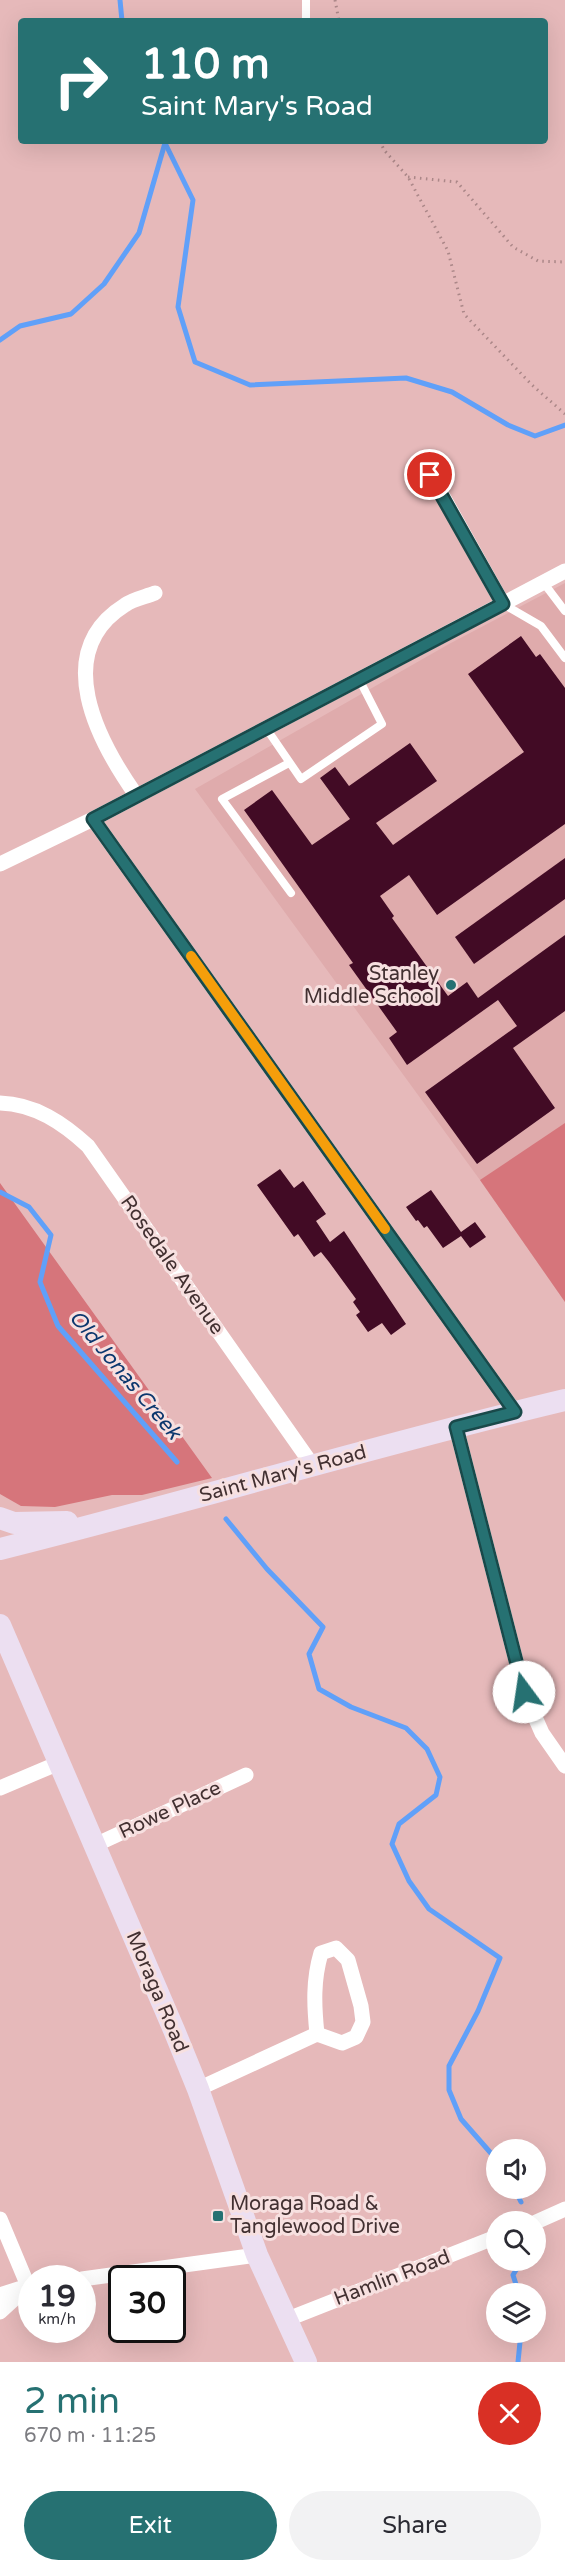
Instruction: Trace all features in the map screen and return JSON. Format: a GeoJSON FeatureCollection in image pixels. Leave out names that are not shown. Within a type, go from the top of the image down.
{"type":"FeatureCollection","features":[{"type":"Feature","properties":{"kind":"main road","name":"Saint Mary's Road"},"geometry":{"type":"LineString","coordinates":[[0,1549],[565,1400]]}},
{"type":"Feature","properties":{"kind":"main road"},"geometry":{"type":"LineString","coordinates":[[0,1518],[14,1524],[116,1520]]}},
{"type":"Feature","properties":{"kind":"main road","name":"Moraga Road"},"geometry":{"type":"LineString","coordinates":[[1,1630],[198,2089],[257,2256],[306,2362]]}},
{"type":"Feature","properties":{"kind":"street"},"geometry":{"type":"LineString","coordinates":[[430,475],[503,604]]}},
{"type":"Feature","properties":{"kind":"street"},"geometry":{"type":"LineString","coordinates":[[0,864],[93,819],[565,571]]}},
{"type":"Feature","properties":{"kind":"street"},"geometry":{"type":"LineString","coordinates":[[136,795],[120,773],[94,723],[88,702],[85,659],[92,640],[106,619],[126,604],[155,593]]}},
{"type":"Feature","properties":{"kind":"street"},"geometry":{"type":"LineString","coordinates":[[93,819],[515,1412]]}},
{"type":"Feature","properties":{"kind":"street","name":"Rosedale Avenue"},"geometry":{"type":"LineString","coordinates":[[0,1103],[14,1103],[41,1112],[67,1126],[88,1146],[313,1466]]}},
{"type":"Feature","properties":{"kind":"street"},"geometry":{"type":"LineString","coordinates":[[456,1427],[524,1692],[542,1733],[565,1766]]}},
{"type":"Feature","properties":{"kind":"street"},"geometry":{"type":"LineString","coordinates":[[0,1788],[59,1763]]}},
{"type":"Feature","properties":{"kind":"street","name":"Rowe Place"},"geometry":{"type":"LineString","coordinates":[[94,1845],[246,1775]]}},
{"type":"Feature","properties":{"kind":"street"},"geometry":{"type":"LineString","coordinates":[[198,2089],[318,2034],[342,2043],[356,2037],[363,2022],[348,1960],[336,1948],[321,1953],[315,1972],[314,2002],[318,2034]]}},
{"type":"Feature","properties":{"kind":"street"},"geometry":{"type":"LineString","coordinates":[[546,2218],[565,2209]]}},
{"type":"Feature","properties":{"kind":"street"},"geometry":{"type":"LineString","coordinates":[[0,2219],[21,2265]]}},
{"type":"Feature","properties":{"kind":"street","name":"Hamlin Road"},"geometry":{"type":"LineString","coordinates":[[288,2319],[486,2241]]}},
{"type":"Feature","properties":{"kind":"street"},"geometry":{"type":"LineString","coordinates":[[96,2277],[257,2256]]}},
{"type":"Feature","properties":{"kind":"street"},"geometry":{"type":"LineString","coordinates":[[0,2295],[18,2290]]}},
{"type":"Feature","properties":{"kind":"street"},"geometry":{"type":"LineString","coordinates":[[0,2312],[18,2296]]}},
{"type":"Feature","properties":{"kind":"lane"},"geometry":{"type":"LineString","coordinates":[[306,0],[306,18]]}},
{"type":"Feature","properties":{"kind":"lane"},"geometry":{"type":"LineString","coordinates":[[543,582],[565,611]]}},
{"type":"Feature","properties":{"kind":"lane"},"geometry":{"type":"LineString","coordinates":[[503,604],[541,626],[565,658]]}},
{"type":"Feature","properties":{"kind":"lane"},"geometry":{"type":"LineString","coordinates":[[266,728],[301,779],[382,724],[359,679]]}},
{"type":"Feature","properties":{"kind":"lane"},"geometry":{"type":"LineString","coordinates":[[289,763],[222,799],[291,893]]}},
{"type":"Feature","properties":{"kind":"path"},"geometry":{"type":"LineString","coordinates":[[335,0],[338,18]]}},
{"type":"Feature","properties":{"kind":"path"},"geometry":{"type":"LineString","coordinates":[[381,144],[408,177],[448,250],[464,314],[532,385],[565,414]]}},
{"type":"Feature","properties":{"kind":"path"},"geometry":{"type":"LineString","coordinates":[[408,177],[457,182],[513,247],[538,261],[565,262]]}},
{"type":"Feature","properties":{"kind":"shaded area","name":"Stanley Middle School"},"geometry":{"type":"Polygon","coordinates":[[[565,583],[565,1302],[480,1180],[195,789],[449,644],[565,583]]]}},
{"type":"Feature","properties":{"kind":"shaded area"},"geometry":{"type":"Polygon","coordinates":[[[565,1123],[565,1302],[480,1180],[565,1123]]]}},
{"type":"Feature","properties":{"kind":"shaded area"},"geometry":{"type":"Polygon","coordinates":[[[0,1183],[212,1478],[142,1495],[112,1495],[55,1507],[21,1506],[0,1494],[0,1183]]]}},
{"type":"Feature","properties":{"kind":"building"},"geometry":{"type":"Polygon","coordinates":[[[521,636],[536,657],[540,654],[565,688],[565,824],[437,915],[409,875],[380,896],[394,916],[392,918],[448,996],[467,982],[478,998],[565,935],[565,1011],[513,1048],[555,1108],[477,1164],[425,1092],[517,1026],[498,1000],[407,1065],[389,1038],[397,1032],[349,965],[353,963],[244,810],[272,790],[312,845],[350,819],[320,778],[335,767],[349,786],[410,743],[437,781],[376,823],[393,845],[524,752],[468,674],[521,636]]]}},
{"type":"Feature","properties":{"kind":"building"},"geometry":{"type":"Polygon","coordinates":[[[565,858],[565,899],[474,964],[455,937],[565,858]]]}},
{"type":"Feature","properties":{"kind":"building"},"geometry":{"type":"Polygon","coordinates":[[[280,1169],[294,1188],[303,1181],[326,1214],[316,1221],[330,1242],[344,1231],[406,1324],[391,1335],[382,1323],[368,1332],[356,1315],[360,1312],[353,1302],[356,1299],[329,1262],[321,1252],[314,1257],[298,1234],[294,1237],[257,1185],[280,1169]]]}},
{"type":"Feature","properties":{"kind":"building"},"geometry":{"type":"Polygon","coordinates":[[[431,1190],[461,1232],[475,1222],[486,1237],[470,1248],[461,1236],[443,1248],[427,1226],[424,1228],[418,1220],[416,1221],[406,1207],[431,1190]]]}},
{"type":"Feature","properties":{"kind":"waterway"},"geometry":{"type":"LineString","coordinates":[[120,0],[122,18]]}},
{"type":"Feature","properties":{"kind":"waterway"},"geometry":{"type":"LineString","coordinates":[[165,144],[193,200],[178,307],[195,362],[250,385],[406,378],[452,392],[508,425],[535,436],[565,425]]}},
{"type":"Feature","properties":{"kind":"waterway","name":"Old Jonas Creek"},"geometry":{"type":"LineString","coordinates":[[0,340],[20,326],[71,314],[104,284],[139,233],[165,144]]}},
{"type":"Feature","properties":{"kind":"waterway","name":"Old Jonas Creek"},"geometry":{"type":"LineString","coordinates":[[0,1192],[29,1207],[51,1235],[40,1282],[58,1326],[177,1462]]}},
{"type":"Feature","properties":{"kind":"waterway","name":"Old Jonas Creek"},"geometry":{"type":"LineString","coordinates":[[226,1519],[267,1569],[323,1627],[309,1654],[319,1689],[351,1707],[406,1728],[427,1749],[440,1777],[436,1795],[399,1824],[392,1844],[409,1881],[429,1909],[500,1958],[478,2011],[449,2066],[449,2090],[461,2119],[486,2148]]}},
{"type":"Feature","properties":{"kind":"waterway","name":"Old Jonas Creek"},"geometry":{"type":"LineString","coordinates":[[515,2271],[513,2275],[516,2283]]}},
{"type":"Feature","properties":{"kind":"waterway","name":"Old Jonas Creek"},"geometry":{"type":"LineString","coordinates":[[518,2362],[520,2343]]}},
{"type":"Feature","properties":{"kind":"slow traffic"},"geometry":{"type":"LineString","coordinates":[[191,956],[385,1229]]}},
{"type":"Feature","properties":{"kind":"place","name":"Stanley Middle School"},"geometry":{"type":"Point","coordinates":[451,985]}},
{"type":"Feature","properties":{"kind":"place","name":"Moraga Road & Tanglewood Drive"},"geometry":{"type":"Point","coordinates":[218,2216]}},
{"type":"Feature","properties":{"kind":"route"},"geometry":{"type":"LineString","coordinates":[[430,475],[503,604],[93,819],[515,1412],[456,1427],[524,1692]]}}]}
